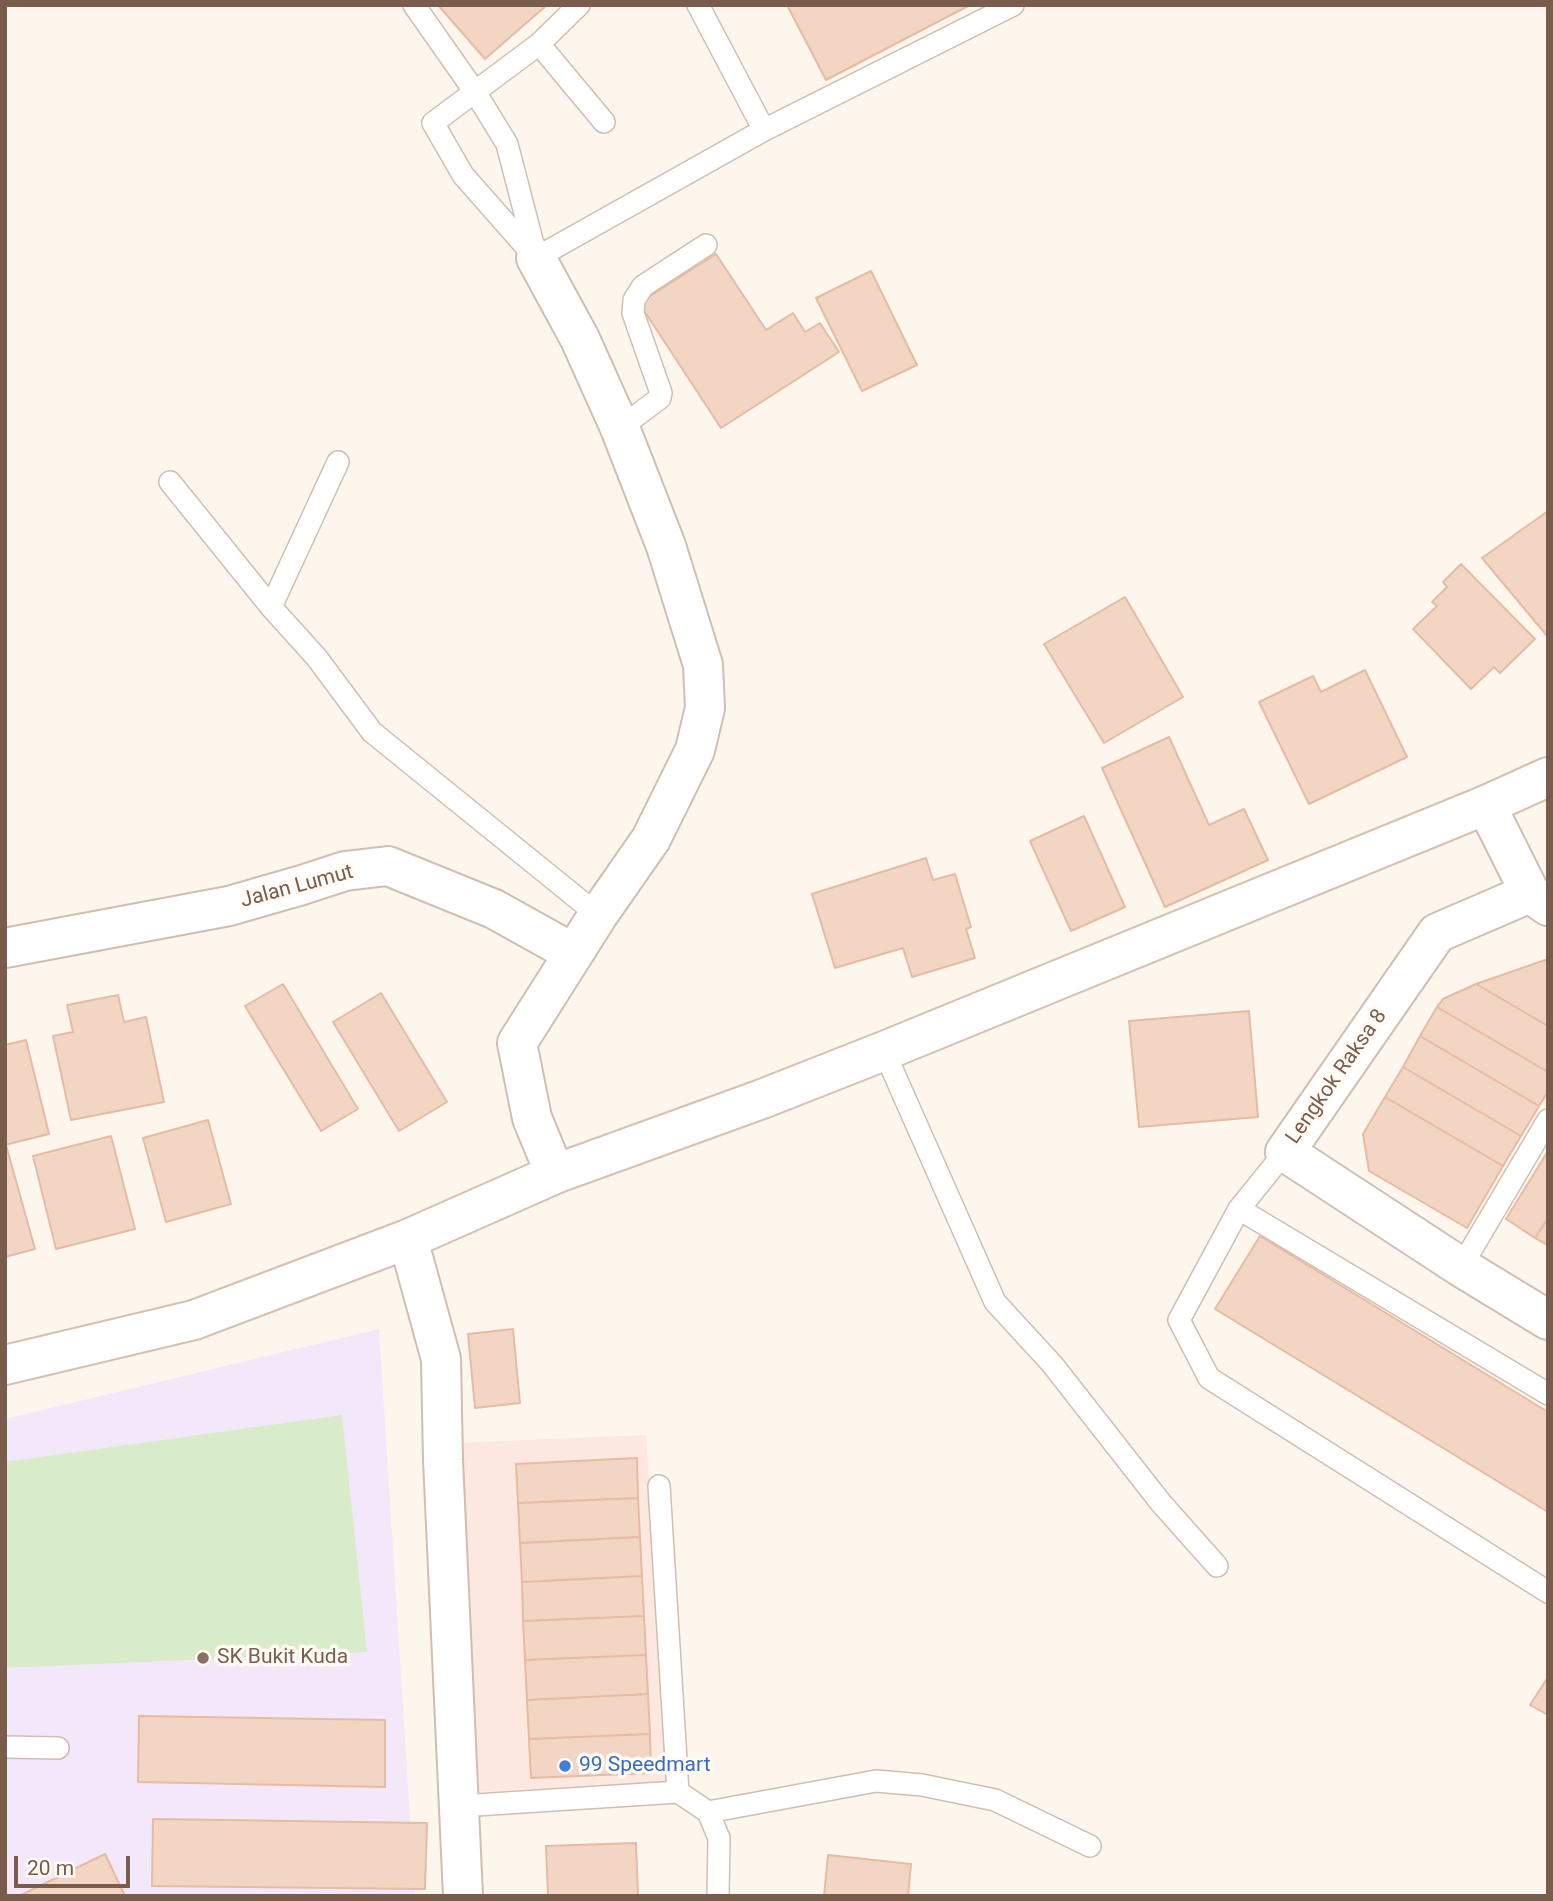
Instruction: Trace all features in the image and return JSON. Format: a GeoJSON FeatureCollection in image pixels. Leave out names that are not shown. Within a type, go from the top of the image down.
{"type":"FeatureCollection","features":[{"type":"Feature","properties":{"kind":"street"},"geometry":{"type":"LineString","coordinates":[[536,258],[580,339],[620,428],[666,546],[702,665],[705,708],[695,750],[651,839],[573,953],[517,1043],[532,1118],[555,1174]]}},
{"type":"Feature","properties":{"kind":"street"},"geometry":{"type":"LineString","coordinates":[[5,1365],[194,1320],[408,1239],[555,1174],[762,1099],[884,1051],[1486,805],[1548,777]]}},
{"type":"Feature","properties":{"kind":"street"},"geometry":{"type":"LineString","coordinates":[[1486,805],[1539,899]]}},
{"type":"Feature","properties":{"kind":"street","name":"Jalan Lumut"},"geometry":{"type":"LineString","coordinates":[[5,948],[229,906],[345,871],[388,866],[494,909],[573,953]]}},
{"type":"Feature","properties":{"kind":"street","name":"Lengkok Raksa 8"},"geometry":{"type":"LineString","coordinates":[[1539,899],[1437,933],[1285,1153],[1548,1320]]}},
{"type":"Feature","properties":{"kind":"street"},"geometry":{"type":"LineString","coordinates":[[408,1239],[441,1359],[443,1460],[463,1896]]}},
{"type":"Feature","properties":{"kind":"lane"},"geometry":{"type":"LineString","coordinates":[[414,5],[475,92],[506,144],[536,258]]}},
{"type":"Feature","properties":{"kind":"lane"},"geometry":{"type":"LineString","coordinates":[[536,258],[463,175],[433,123],[539,44],[579,5]]}},
{"type":"Feature","properties":{"kind":"lane"},"geometry":{"type":"LineString","coordinates":[[698,5],[764,130]]}},
{"type":"Feature","properties":{"kind":"lane"},"geometry":{"type":"LineString","coordinates":[[536,258],[764,130],[1013,5]]}},
{"type":"Feature","properties":{"kind":"lane"},"geometry":{"type":"LineString","coordinates":[[539,44],[604,122]]}},
{"type":"Feature","properties":{"kind":"lane"},"geometry":{"type":"LineString","coordinates":[[620,428],[660,398],[661,393],[633,313],[634,300],[643,286],[706,245]]}},
{"type":"Feature","properties":{"kind":"lane"},"geometry":{"type":"LineString","coordinates":[[271,607],[338,462]]}},
{"type":"Feature","properties":{"kind":"lane"},"geometry":{"type":"LineString","coordinates":[[170,482],[271,607],[317,658],[372,732],[598,915]]}},
{"type":"Feature","properties":{"kind":"lane"},"geometry":{"type":"LineString","coordinates":[[884,1051],[995,1302],[1052,1364],[1161,1503],[1217,1566]]}},
{"type":"Feature","properties":{"kind":"lane"},"geometry":{"type":"LineString","coordinates":[[1461,1267],[1547,1122]]}},
{"type":"Feature","properties":{"kind":"lane"},"geometry":{"type":"LineString","coordinates":[[1285,1153],[1239,1209],[1179,1320],[1209,1378],[1548,1592]]}},
{"type":"Feature","properties":{"kind":"lane"},"geometry":{"type":"LineString","coordinates":[[1239,1209],[1548,1394]]}},
{"type":"Feature","properties":{"kind":"lane"},"geometry":{"type":"LineString","coordinates":[[659,1486],[678,1792]]}},
{"type":"Feature","properties":{"kind":"lane"},"geometry":{"type":"LineString","coordinates":[[5,1747],[58,1748]]}},
{"type":"Feature","properties":{"kind":"lane"},"geometry":{"type":"LineString","coordinates":[[708,1812],[876,1781],[922,1785],[995,1800],[1090,1846]]}},
{"type":"Feature","properties":{"kind":"lane"},"geometry":{"type":"LineString","coordinates":[[460,1806],[678,1792],[708,1812],[719,1838],[718,1896]]}},
{"type":"Feature","properties":{"kind":"shaded area","name":"SK Bukit Kuda"},"geometry":{"type":"Polygon","coordinates":[[[379,1329],[415,1896],[5,1896],[5,1419],[379,1329]]]}},
{"type":"Feature","properties":{"kind":"shaded area"},"geometry":{"type":"Polygon","coordinates":[[[646,1435],[670,1782],[474,1792],[455,1443],[646,1435]]]}},
{"type":"Feature","properties":{"kind":"green space"},"geometry":{"type":"Polygon","coordinates":[[[342,1415],[367,1652],[5,1668],[5,1462],[342,1415]]]}},
{"type":"Feature","properties":{"kind":"building"},"geometry":{"type":"Polygon","coordinates":[[[438,5],[547,5],[485,59],[438,5]]]}},
{"type":"Feature","properties":{"kind":"building"},"geometry":{"type":"Polygon","coordinates":[[[787,5],[970,5],[826,80],[787,5]]]}},
{"type":"Feature","properties":{"kind":"building"},"geometry":{"type":"Polygon","coordinates":[[[716,254],[766,330],[793,313],[805,332],[820,323],[839,352],[721,428],[639,303],[716,254]]]}},
{"type":"Feature","properties":{"kind":"building"},"geometry":{"type":"Polygon","coordinates":[[[871,271],[917,365],[862,391],[816,298],[871,271]]]}},
{"type":"Feature","properties":{"kind":"building"},"geometry":{"type":"Polygon","coordinates":[[[1548,511],[1548,637],[1482,558],[1548,511]]]}},
{"type":"Feature","properties":{"kind":"building"},"geometry":{"type":"Polygon","coordinates":[[[1461,564],[1535,639],[1500,673],[1494,667],[1471,689],[1413,629],[1437,606],[1432,602],[1447,587],[1443,582],[1461,564]]]}},
{"type":"Feature","properties":{"kind":"building"},"geometry":{"type":"Polygon","coordinates":[[[1125,597],[1183,697],[1104,743],[1044,644],[1125,597]]]}},
{"type":"Feature","properties":{"kind":"building"},"geometry":{"type":"Polygon","coordinates":[[[1365,670],[1407,757],[1309,804],[1259,702],[1313,676],[1321,692],[1365,670]]]}},
{"type":"Feature","properties":{"kind":"building"},"geometry":{"type":"Polygon","coordinates":[[[1169,737],[1209,825],[1244,809],[1268,860],[1165,907],[1102,768],[1169,737]]]}},
{"type":"Feature","properties":{"kind":"building"},"geometry":{"type":"Polygon","coordinates":[[[1084,816],[1125,907],[1071,931],[1030,841],[1084,816]]]}},
{"type":"Feature","properties":{"kind":"building"},"geometry":{"type":"Polygon","coordinates":[[[926,858],[933,880],[955,874],[971,927],[966,929],[975,958],[912,977],[903,948],[835,968],[812,894],[926,858]]]}},
{"type":"Feature","properties":{"kind":"building"},"geometry":{"type":"Polygon","coordinates":[[[1548,959],[1548,1026],[1476,984],[1548,959]]]}},
{"type":"Feature","properties":{"kind":"building"},"geometry":{"type":"Polygon","coordinates":[[[283,984],[358,1109],[321,1131],[245,1006],[283,984]]]}},
{"type":"Feature","properties":{"kind":"building"},"geometry":{"type":"Polygon","coordinates":[[[1476,984],[1548,1026],[1548,1072],[1437,1007],[1443,999],[1476,984]]]}},
{"type":"Feature","properties":{"kind":"building"},"geometry":{"type":"Polygon","coordinates":[[[381,993],[447,1102],[399,1131],[333,1022],[381,993]]]}},
{"type":"Feature","properties":{"kind":"building"},"geometry":{"type":"Polygon","coordinates":[[[118,995],[124,1022],[146,1017],[164,1102],[71,1120],[53,1036],[73,1032],[67,1005],[118,995]]]}},
{"type":"Feature","properties":{"kind":"building"},"geometry":{"type":"Polygon","coordinates":[[[1437,1007],[1548,1072],[1548,1092],[1539,1106],[1420,1036],[1437,1007]]]}},
{"type":"Feature","properties":{"kind":"building"},"geometry":{"type":"Polygon","coordinates":[[[1249,1011],[1258,1117],[1139,1127],[1129,1021],[1249,1011]]]}},
{"type":"Feature","properties":{"kind":"building"},"geometry":{"type":"Polygon","coordinates":[[[1420,1036],[1539,1106],[1521,1136],[1403,1067],[1420,1036]]]}},
{"type":"Feature","properties":{"kind":"building"},"geometry":{"type":"Polygon","coordinates":[[[26,1040],[49,1134],[5,1145],[5,1045],[26,1040]]]}},
{"type":"Feature","properties":{"kind":"building"},"geometry":{"type":"Polygon","coordinates":[[[1403,1067],[1521,1136],[1503,1166],[1385,1097],[1403,1067]]]}},
{"type":"Feature","properties":{"kind":"building"},"geometry":{"type":"Polygon","coordinates":[[[1385,1097],[1503,1166],[1467,1228],[1369,1171],[1363,1134],[1385,1097]]]}},
{"type":"Feature","properties":{"kind":"building"},"geometry":{"type":"Polygon","coordinates":[[[208,1120],[231,1204],[166,1222],[143,1138],[208,1120]]]}},
{"type":"Feature","properties":{"kind":"building"},"geometry":{"type":"Polygon","coordinates":[[[111,1136],[135,1229],[56,1249],[33,1156],[111,1136]]]}},
{"type":"Feature","properties":{"kind":"building"},"geometry":{"type":"Polygon","coordinates":[[[5,1146],[35,1249],[5,1257],[5,1146]]]}},
{"type":"Feature","properties":{"kind":"building"},"geometry":{"type":"Polygon","coordinates":[[[1548,1151],[1548,1218],[1535,1238],[1506,1219],[1548,1151]]]}},
{"type":"Feature","properties":{"kind":"building"},"geometry":{"type":"Polygon","coordinates":[[[1548,1218],[1548,1245],[1535,1238],[1548,1218]]]}},
{"type":"Feature","properties":{"kind":"building"},"geometry":{"type":"Polygon","coordinates":[[[1260,1236],[1548,1412],[1548,1512],[1215,1309],[1260,1236]]]}},
{"type":"Feature","properties":{"kind":"building"},"geometry":{"type":"Polygon","coordinates":[[[513,1329],[520,1403],[475,1408],[468,1334],[513,1329]]]}},
{"type":"Feature","properties":{"kind":"building"},"geometry":{"type":"Polygon","coordinates":[[[637,1458],[638,1498],[518,1503],[516,1464],[637,1458]]]}},
{"type":"Feature","properties":{"kind":"building"},"geometry":{"type":"Polygon","coordinates":[[[638,1498],[640,1537],[520,1543],[518,1503],[638,1498]]]}},
{"type":"Feature","properties":{"kind":"building"},"geometry":{"type":"Polygon","coordinates":[[[640,1537],[642,1576],[522,1582],[520,1543],[640,1537]]]}},
{"type":"Feature","properties":{"kind":"building"},"geometry":{"type":"Polygon","coordinates":[[[642,1576],[644,1616],[523,1621],[522,1582],[642,1576]]]}},
{"type":"Feature","properties":{"kind":"building"},"geometry":{"type":"Polygon","coordinates":[[[644,1616],[646,1655],[525,1660],[523,1621],[644,1616]]]}},
{"type":"Feature","properties":{"kind":"building"},"geometry":{"type":"Polygon","coordinates":[[[646,1655],[648,1694],[527,1700],[525,1660],[646,1655]]]}},
{"type":"Feature","properties":{"kind":"building"},"geometry":{"type":"Polygon","coordinates":[[[1548,1677],[1548,1715],[1530,1705],[1548,1677]]]}},
{"type":"Feature","properties":{"kind":"building"},"geometry":{"type":"Polygon","coordinates":[[[648,1694],[650,1734],[529,1739],[527,1700],[648,1694]]]}},
{"type":"Feature","properties":{"kind":"building"},"geometry":{"type":"Polygon","coordinates":[[[139,1716],[385,1720],[385,1787],[138,1782],[139,1716]]]}},
{"type":"Feature","properties":{"kind":"building"},"geometry":{"type":"Polygon","coordinates":[[[650,1734],[651,1773],[531,1778],[529,1739],[650,1734]]]}},
{"type":"Feature","properties":{"kind":"building"},"geometry":{"type":"Polygon","coordinates":[[[153,1819],[427,1823],[425,1889],[152,1886],[153,1819]]]}},
{"type":"Feature","properties":{"kind":"building"},"geometry":{"type":"Polygon","coordinates":[[[636,1843],[638,1895],[548,1896],[546,1846],[636,1843]]]}},
{"type":"Feature","properties":{"kind":"building"},"geometry":{"type":"Polygon","coordinates":[[[105,1854],[125,1896],[19,1896],[105,1854]]]}},
{"type":"Feature","properties":{"kind":"building"},"geometry":{"type":"Polygon","coordinates":[[[828,1855],[911,1864],[908,1896],[824,1896],[828,1855]]]}},
{"type":"Feature","properties":{"kind":"place","name":"SK Bukit Kuda"},"geometry":{"type":"Point","coordinates":[203,1658]}},
{"type":"Feature","properties":{"kind":"place","name":"99 Speedmart"},"geometry":{"type":"Point","coordinates":[565,1766]}}]}
